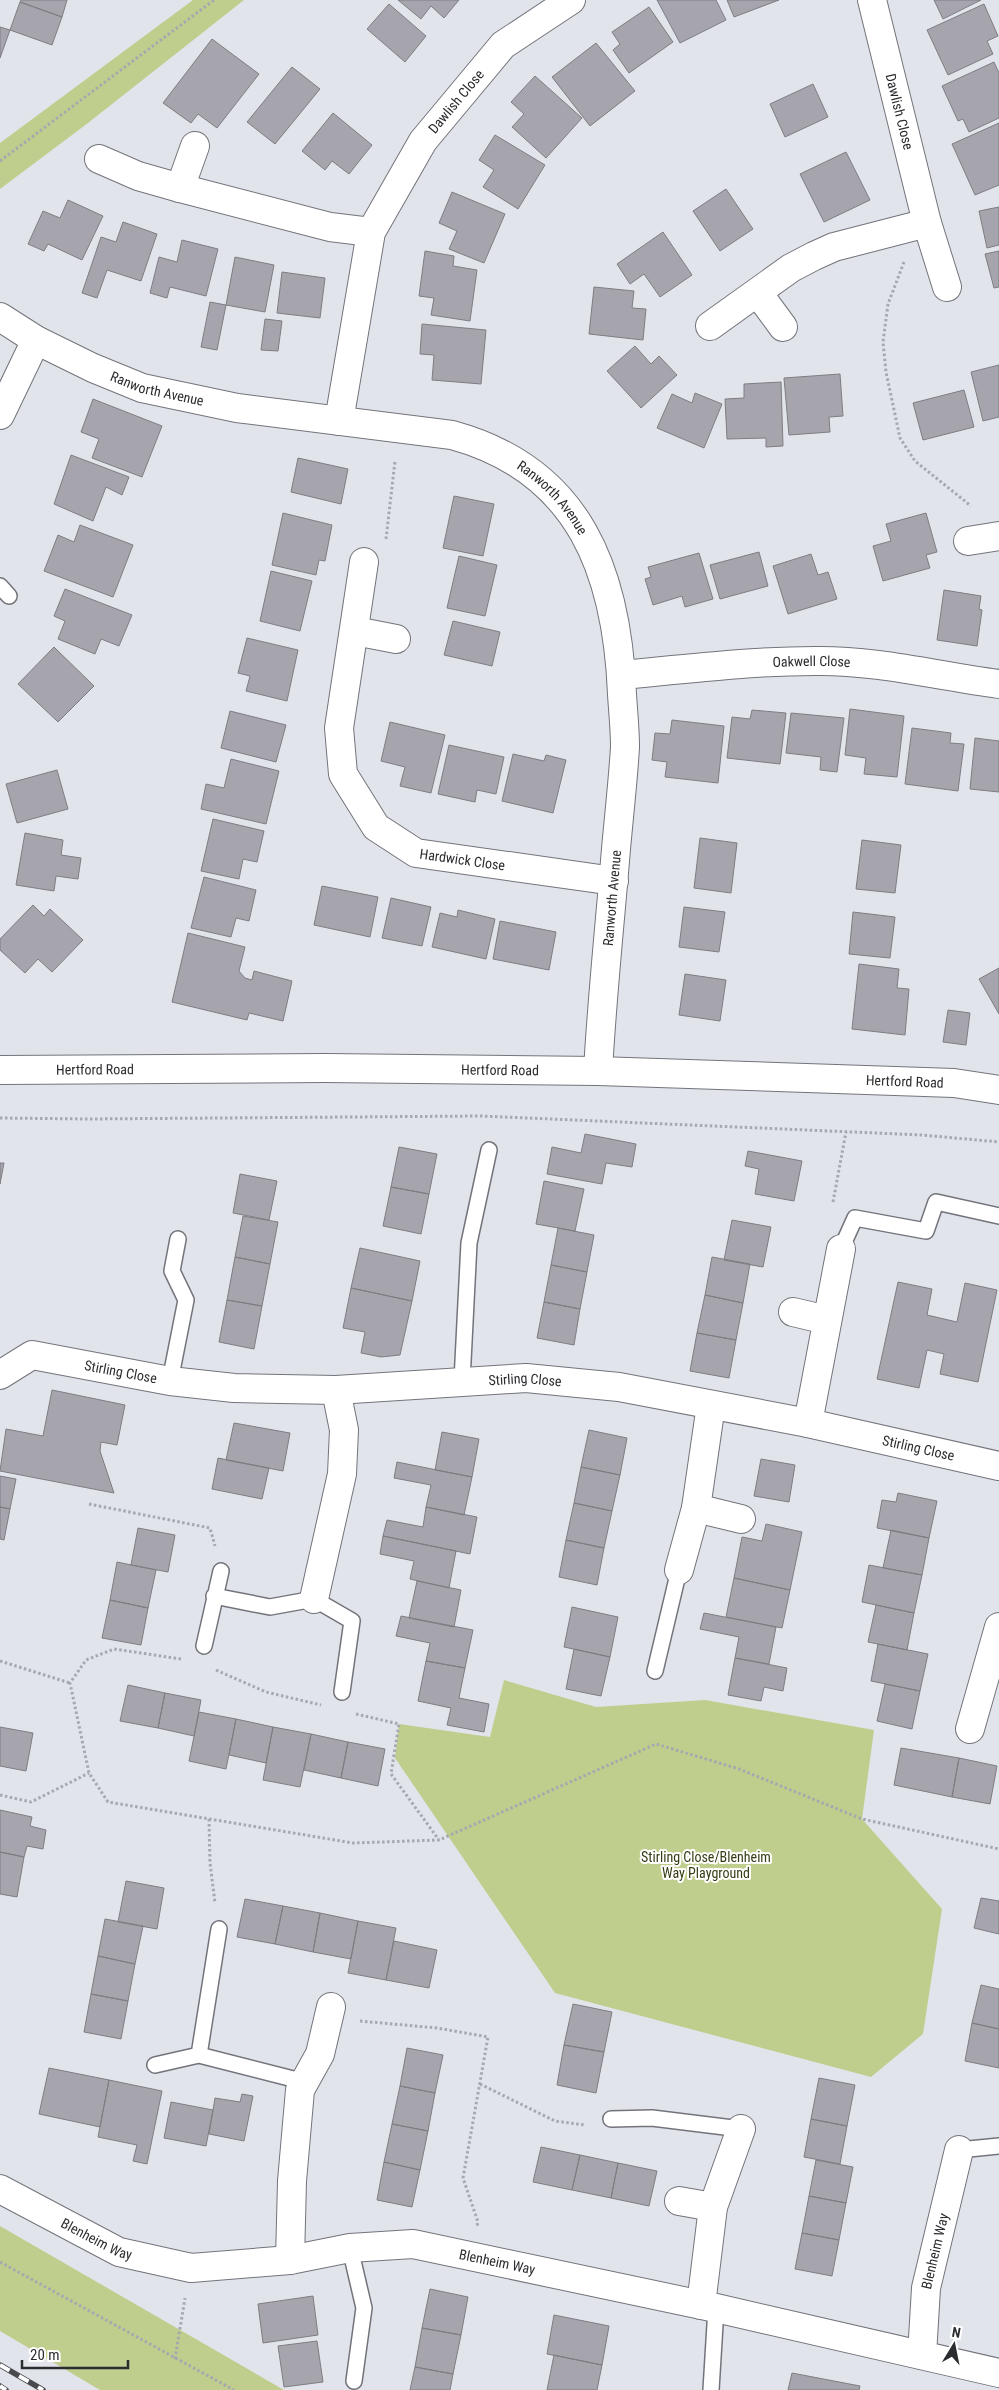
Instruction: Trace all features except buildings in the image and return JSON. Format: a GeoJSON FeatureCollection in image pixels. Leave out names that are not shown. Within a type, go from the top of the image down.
{"type":"FeatureCollection","features":[{"type":"Feature","properties":{"kind":"street","name":"Dawlish Close"},"geometry":{"type":"LineString","coordinates":[[339,422],[371,232],[423,142],[503,45],[571,0]]}},
{"type":"Feature","properties":{"kind":"street","name":"Dawlish Close"},"geometry":{"type":"LineString","coordinates":[[872,0],[927,222],[948,287]]}},
{"type":"Feature","properties":{"kind":"street"},"geometry":{"type":"LineString","coordinates":[[180,188],[195,146]]}},
{"type":"Feature","properties":{"kind":"street"},"geometry":{"type":"LineString","coordinates":[[98,159],[138,176],[180,188],[330,228],[371,232]]}},
{"type":"Feature","properties":{"kind":"street"},"geometry":{"type":"LineString","coordinates":[[710,326],[791,268],[834,247],[927,222]]}},
{"type":"Feature","properties":{"kind":"street"},"geometry":{"type":"LineString","coordinates":[[758,293],[783,327]]}},
{"type":"Feature","properties":{"kind":"street","name":"Ranworth Avenue"},"geometry":{"type":"LineString","coordinates":[[0,317],[36,340],[92,368],[142,388],[190,400],[237,408],[452,435],[494,449],[543,481],[581,524],[604,578],[614,611],[622,675],[625,746],[598,1071]]}},
{"type":"Feature","properties":{"kind":"street"},"geometry":{"type":"LineString","coordinates":[[0,415],[36,340]]}},
{"type":"Feature","properties":{"kind":"street"},"geometry":{"type":"LineString","coordinates":[[968,541],[999,536]]}},
{"type":"Feature","properties":{"kind":"street","name":"Hardwick Close"},"geometry":{"type":"LineString","coordinates":[[364,562],[339,728],[343,774],[376,828],[416,853],[614,881]]}},
{"type":"Feature","properties":{"kind":"street"},"geometry":{"type":"LineString","coordinates":[[355,631],[396,639]]}},
{"type":"Feature","properties":{"kind":"street","name":"Oakwell Close"},"geometry":{"type":"LineString","coordinates":[[622,675],[732,664],[816,661],[850,662],[999,684]]}},
{"type":"Feature","properties":{"kind":"street","name":"Hertford Road"},"geometry":{"type":"LineString","coordinates":[[0,1070],[209,1068],[598,1071],[954,1083],[999,1090]]}},
{"type":"Feature","properties":{"kind":"street"},"geometry":{"type":"LineString","coordinates":[[808,1423],[840,1248]]}},
{"type":"Feature","properties":{"kind":"street"},"geometry":{"type":"LineString","coordinates":[[793,1312],[827,1320]]}},
{"type":"Feature","properties":{"kind":"street","name":"Stirling Close"},"geometry":{"type":"LineString","coordinates":[[0,1375],[32,1355],[170,1381],[251,1389],[336,1390],[526,1378],[619,1387],[808,1423],[999,1466]]}},
{"type":"Feature","properties":{"kind":"street"},"geometry":{"type":"LineString","coordinates":[[314,1599],[342,1474],[344,1430],[336,1390]]}},
{"type":"Feature","properties":{"kind":"street"},"geometry":{"type":"LineString","coordinates":[[679,1570],[696,1508],[711,1405]]}},
{"type":"Feature","properties":{"kind":"street"},"geometry":{"type":"LineString","coordinates":[[696,1508],[740,1519]]}},
{"type":"Feature","properties":{"kind":"street"},"geometry":{"type":"LineString","coordinates":[[970,1729],[999,1631]]}},
{"type":"Feature","properties":{"kind":"street"},"geometry":{"type":"LineString","coordinates":[[290,2260],[292,2181],[300,2090],[320,2054],[330,2013]]}},
{"type":"Feature","properties":{"kind":"street"},"geometry":{"type":"LineString","coordinates":[[709,2307],[714,2207],[741,2129]]}},
{"type":"Feature","properties":{"kind":"street","name":"Blenheim Way"},"geometry":{"type":"LineString","coordinates":[[922,2355],[926,2288],[959,2150]]}},
{"type":"Feature","properties":{"kind":"street","name":"Blenheim Way"},"geometry":{"type":"LineString","coordinates":[[0,2190],[119,2252],[190,2268],[290,2260],[350,2248],[413,2244],[709,2307],[999,2373]]}},
{"type":"Feature","properties":{"kind":"street"},"geometry":{"type":"LineString","coordinates":[[679,2201],[714,2207]]}},
{"type":"Feature","properties":{"kind":"lane"},"geometry":{"type":"LineString","coordinates":[[462,1381],[469,1243],[489,1150]]}},
{"type":"Feature","properties":{"kind":"lane"},"geometry":{"type":"LineString","coordinates":[[840,1248],[855,1218],[926,1231],[936,1202],[999,1216]]}},
{"type":"Feature","properties":{"kind":"lane"},"geometry":{"type":"LineString","coordinates":[[170,1381],[186,1300],[172,1271],[178,1239]]}},
{"type":"Feature","properties":{"kind":"lane"},"geometry":{"type":"LineString","coordinates":[[655,1671],[679,1570]]}},
{"type":"Feature","properties":{"kind":"lane"},"geometry":{"type":"LineString","coordinates":[[204,1646],[221,1571]]}},
{"type":"Feature","properties":{"kind":"lane"},"geometry":{"type":"LineString","coordinates":[[214,1596],[270,1608],[314,1599],[352,1621],[342,1692]]}},
{"type":"Feature","properties":{"kind":"lane"},"geometry":{"type":"LineString","coordinates":[[199,2054],[218,1928]]}},
{"type":"Feature","properties":{"kind":"lane"},"geometry":{"type":"LineString","coordinates":[[155,2065],[199,2054],[305,2082]]}},
{"type":"Feature","properties":{"kind":"lane"},"geometry":{"type":"LineString","coordinates":[[612,2119],[652,2118],[741,2129]]}},
{"type":"Feature","properties":{"kind":"lane"},"geometry":{"type":"LineString","coordinates":[[959,2150],[999,2146]]}},
{"type":"Feature","properties":{"kind":"lane"},"geometry":{"type":"LineString","coordinates":[[350,2248],[364,2308],[354,2381]]}},
{"type":"Feature","properties":{"kind":"lane"},"geometry":{"type":"LineString","coordinates":[[709,2307],[711,2390]]}},
{"type":"Feature","properties":{"kind":"path"},"geometry":{"type":"LineString","coordinates":[[0,161],[214,0]]}},
{"type":"Feature","properties":{"kind":"path"},"geometry":{"type":"LineString","coordinates":[[927,222],[910,249],[888,304],[883,342],[886,372],[900,438],[915,461],[974,509]]}},
{"type":"Feature","properties":{"kind":"path"},"geometry":{"type":"LineString","coordinates":[[364,562],[384,556],[399,428]]}},
{"type":"Feature","properties":{"kind":"path"},"geometry":{"type":"LineString","coordinates":[[0,1118],[481,1116],[922,1135],[999,1142]]}},
{"type":"Feature","properties":{"kind":"path"},"geometry":{"type":"LineString","coordinates":[[89,1504],[210,1528],[221,1571]]}},
{"type":"Feature","properties":{"kind":"path"},"geometry":{"type":"LineString","coordinates":[[187,1661],[114,1649],[86,1660],[70,1683],[89,1773],[108,1802],[353,1842],[439,1840],[656,1744],[739,1769],[862,1818],[999,1849]]}},
{"type":"Feature","properties":{"kind":"path"},"geometry":{"type":"LineString","coordinates":[[0,1661],[70,1683]]}},
{"type":"Feature","properties":{"kind":"path"},"geometry":{"type":"LineString","coordinates":[[211,1667],[266,1692],[331,1708]]}},
{"type":"Feature","properties":{"kind":"path"},"geometry":{"type":"LineString","coordinates":[[348,1712],[399,1724],[391,1774],[439,1840]]}},
{"type":"Feature","properties":{"kind":"path"},"geometry":{"type":"LineString","coordinates":[[0,1795],[31,1802],[89,1773]]}},
{"type":"Feature","properties":{"kind":"path"},"geometry":{"type":"LineString","coordinates":[[209,1819],[210,1863],[218,1928]]}},
{"type":"Feature","properties":{"kind":"path"},"geometry":{"type":"LineString","coordinates":[[330,2013],[488,2037],[463,2178],[478,2222],[471,2256]]}},
{"type":"Feature","properties":{"kind":"path"},"geometry":{"type":"LineString","coordinates":[[480,2084],[556,2121],[600,2128],[612,2119]]}},
{"type":"Feature","properties":{"kind":"path"},"geometry":{"type":"LineString","coordinates":[[0,2262],[234,2390]]}},
{"type":"Feature","properties":{"kind":"path"},"geometry":{"type":"LineString","coordinates":[[175,2359],[190,2268]]}},
{"type":"Feature","properties":{"kind":"green space"},"geometry":{"type":"Polygon","coordinates":[[[193,0],[244,0],[88,123],[0,189],[0,143],[193,0]]]}},
{"type":"Feature","properties":{"kind":"green space","name":"Stirling Close/Blenheim Way Playground"},"geometry":{"type":"Polygon","coordinates":[[[504,1680],[596,1707],[705,1700],[874,1730],[862,1819],[942,1909],[923,2034],[871,2077],[555,1993],[395,1758],[399,1724],[490,1737],[504,1680]]]}},
{"type":"Feature","properties":{"kind":"green space"},"geometry":{"type":"Polygon","coordinates":[[[0,2226],[284,2390],[100,2390],[0,2331],[0,2226]]]}},
{"type":"Feature","properties":{"kind":"railway"},"geometry":{"type":"LineString","coordinates":[[0,2365],[43,2390]]}},
{"type":"Feature","properties":{"kind":"railway"},"geometry":{"type":"LineString","coordinates":[[0,2386],[6,2390]]}}]}
